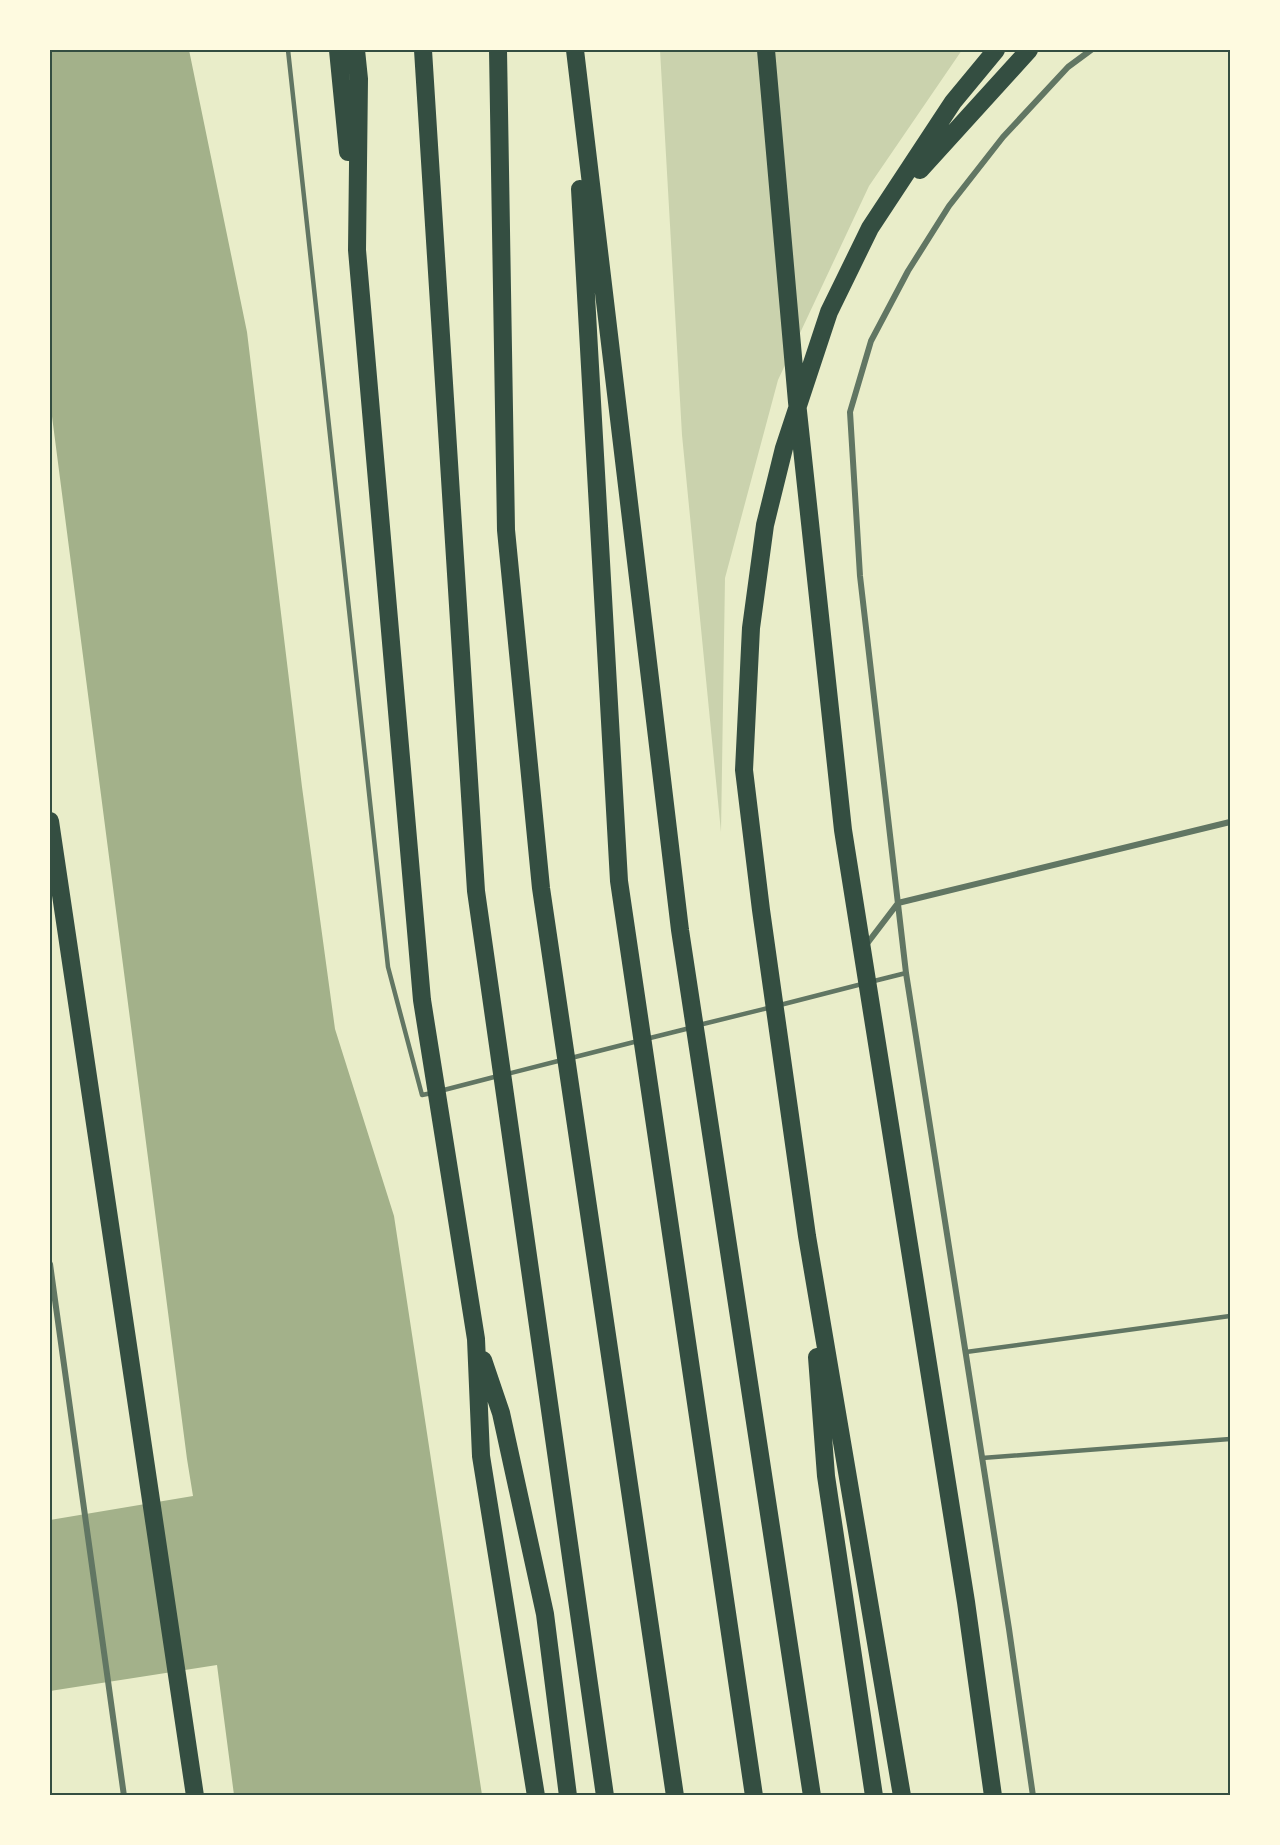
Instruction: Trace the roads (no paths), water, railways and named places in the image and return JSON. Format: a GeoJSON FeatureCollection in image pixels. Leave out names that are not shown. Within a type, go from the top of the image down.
{"type":"FeatureCollection","features":[{"type":"Feature","properties":{"kind":"highway"},"geometry":{"type":"LineString","coordinates":[[338,50],[373,421],[422,1000],[476,1339],[481,1456],[536,1796]]}},
{"type":"Feature","properties":{"kind":"highway"},"geometry":{"type":"LineString","coordinates":[[356,50],[359,79],[357,250]]}},
{"type":"Feature","properties":{"kind":"highway"},"geometry":{"type":"LineString","coordinates":[[423,50],[476,891],[605,1796]]}},
{"type":"Feature","properties":{"kind":"highway"},"geometry":{"type":"LineString","coordinates":[[498,50],[506,530],[541,888],[675,1796]]}},
{"type":"Feature","properties":{"kind":"highway"},"geometry":{"type":"LineString","coordinates":[[574,50],[619,881],[754,1796]]}},
{"type":"Feature","properties":{"kind":"highway"},"geometry":{"type":"LineString","coordinates":[[574,50],[680,930],[812,1796]]}},
{"type":"Feature","properties":{"kind":"highway"},"geometry":{"type":"LineString","coordinates":[[766,50],[797,402],[843,830],[966,1602],[993,1796]]}},
{"type":"Feature","properties":{"kind":"highway"},"geometry":{"type":"LineString","coordinates":[[902,1796],[807,1236],[761,910],[744,770],[751,628],[765,525],[784,448],[829,312],[870,228],[954,102],[996,50]]}},
{"type":"Feature","properties":{"kind":"highway"},"geometry":{"type":"LineString","coordinates":[[870,228],[936,151],[1029,50]]}},
{"type":"Feature","properties":{"kind":"highway"},"geometry":{"type":"LineString","coordinates":[[50,821],[195,1796]]}},
{"type":"Feature","properties":{"kind":"highway"},"geometry":{"type":"LineString","coordinates":[[807,1236],[826,1476],[874,1796]]}},
{"type":"Feature","properties":{"kind":"highway"},"geometry":{"type":"LineString","coordinates":[[476,1339],[501,1413],[545,1614],[568,1796]]}},
{"type":"Feature","properties":{"kind":"street"},"geometry":{"type":"LineString","coordinates":[[1033,1796],[906,973],[860,576],[850,412],[871,341],[908,271],[949,206],[1003,136],[1068,67],[1091,50]]}},
{"type":"Feature","properties":{"kind":"street"},"geometry":{"type":"LineString","coordinates":[[862,950],[898,903],[1230,822]]}},
{"type":"Feature","properties":{"kind":"street"},"geometry":{"type":"LineString","coordinates":[[50,1264],[124,1796]]}},
{"type":"Feature","properties":{"kind":"lane"},"geometry":{"type":"LineString","coordinates":[[288,50],[388,966],[422,1095],[906,973]]}},
{"type":"Feature","properties":{"kind":"lane"},"geometry":{"type":"LineString","coordinates":[[966,1352],[1230,1316]]}},
{"type":"Feature","properties":{"kind":"lane"},"geometry":{"type":"LineString","coordinates":[[982,1458],[1230,1439]]}}]}
